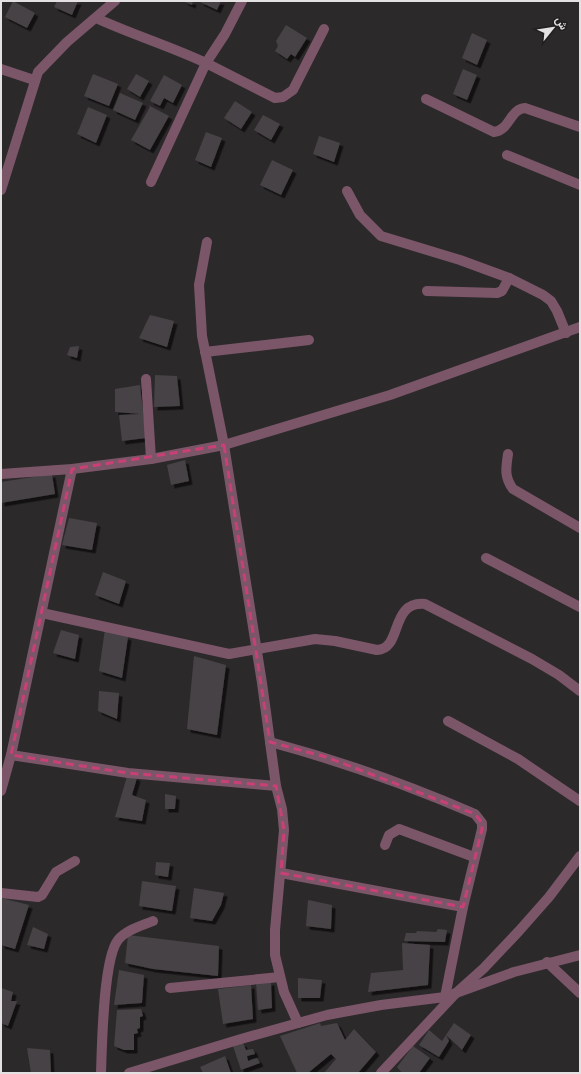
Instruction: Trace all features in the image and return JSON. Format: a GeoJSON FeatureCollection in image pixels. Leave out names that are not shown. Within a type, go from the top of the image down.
{"type":"FeatureCollection","features":[{"type":"Feature","properties":{"kind":"street"},"geometry":{"type":"LineString","coordinates":[[2,183],[34,80],[38,72],[115,1]]}},
{"type":"Feature","properties":{"kind":"street"},"geometry":{"type":"LineString","coordinates":[[151,182],[206,64],[225,34],[242,1]]}},
{"type":"Feature","properties":{"kind":"street"},"geometry":{"type":"LineString","coordinates":[[96,18],[122,30],[173,48],[275,98],[283,97],[294,90],[324,29]]}},
{"type":"Feature","properties":{"kind":"street"},"geometry":{"type":"LineString","coordinates":[[1,69],[34,80]]}},
{"type":"Feature","properties":{"kind":"street"},"geometry":{"type":"LineString","coordinates":[[426,99],[494,132],[504,129],[514,113],[521,108],[525,108],[580,127]]}},
{"type":"Feature","properties":{"kind":"street"},"geometry":{"type":"LineString","coordinates":[[507,155],[580,186]]}},
{"type":"Feature","properties":{"kind":"street"},"geometry":{"type":"LineString","coordinates":[[347,191],[360,215],[381,236],[460,260],[509,278],[543,295],[550,301],[557,311],[566,333]]}},
{"type":"Feature","properties":{"kind":"street"},"geometry":{"type":"LineString","coordinates":[[207,242],[199,285],[202,336],[224,445],[276,786],[282,809],[284,830],[275,949],[284,992],[298,1023]]}},
{"type":"Feature","properties":{"kind":"street"},"geometry":{"type":"LineString","coordinates":[[427,291],[497,293],[502,291],[509,278]]}},
{"type":"Feature","properties":{"kind":"street"},"geometry":{"type":"LineString","coordinates":[[1,474],[72,470],[151,459],[224,445],[390,395],[580,327]]}},
{"type":"Feature","properties":{"kind":"street"},"geometry":{"type":"LineString","coordinates":[[205,352],[309,340]]}},
{"type":"Feature","properties":{"kind":"street"},"geometry":{"type":"LineString","coordinates":[[146,379],[151,459]]}},
{"type":"Feature","properties":{"kind":"street"},"geometry":{"type":"LineString","coordinates":[[508,454],[505,472],[507,482],[513,488],[580,528]]}},
{"type":"Feature","properties":{"kind":"street"},"geometry":{"type":"LineString","coordinates":[[1,791],[11,755],[72,470]]}},
{"type":"Feature","properties":{"kind":"street"},"geometry":{"type":"LineString","coordinates":[[486,558],[580,607]]}},
{"type":"Feature","properties":{"kind":"street"},"geometry":{"type":"LineString","coordinates":[[42,613],[230,654],[315,639],[381,650],[390,643],[404,611],[410,606],[418,603],[425,604],[559,675],[580,691]]}},
{"type":"Feature","properties":{"kind":"street"},"geometry":{"type":"LineString","coordinates":[[448,720],[518,759],[580,801]]}},
{"type":"Feature","properties":{"kind":"street"},"geometry":{"type":"LineString","coordinates":[[270,742],[333,759],[475,814],[482,823],[463,907],[450,995]]}},
{"type":"Feature","properties":{"kind":"street"},"geometry":{"type":"LineString","coordinates":[[11,755],[128,773],[276,786]]}},
{"type":"Feature","properties":{"kind":"street"},"geometry":{"type":"LineString","coordinates":[[385,845],[389,835],[399,829],[474,857]]}},
{"type":"Feature","properties":{"kind":"street"},"geometry":{"type":"LineString","coordinates":[[381,1073],[450,995],[484,968],[520,931],[550,897],[580,856]]}},
{"type":"Feature","properties":{"kind":"street"},"geometry":{"type":"LineString","coordinates":[[1,893],[38,897],[42,894],[56,872],[75,861]]}},
{"type":"Feature","properties":{"kind":"street"},"geometry":{"type":"LineString","coordinates":[[281,873],[463,907]]}},
{"type":"Feature","properties":{"kind":"street"},"geometry":{"type":"LineString","coordinates":[[101,1073],[102,1036],[108,974],[116,944],[124,934],[152,921]]}},
{"type":"Feature","properties":{"kind":"street"},"geometry":{"type":"LineString","coordinates":[[129,1073],[241,1038],[327,1015],[373,1006],[450,995],[547,962],[580,955]]}},
{"type":"Feature","properties":{"kind":"street"},"geometry":{"type":"LineString","coordinates":[[547,962],[580,993]]}},
{"type":"Feature","properties":{"kind":"street"},"geometry":{"type":"LineString","coordinates":[[170,988],[280,977]]}},
{"type":"Feature","properties":{"kind":"highlighted area"},"geometry":{"type":"Polygon","coordinates":[[[224,445],[270,742],[326,757],[475,814],[482,823],[482,829],[463,907],[281,873],[284,830],[276,786],[128,773],[11,755],[72,469],[224,445]]]}},
{"type":"Feature","properties":{"kind":"building"},"geometry":{"type":"Polygon","coordinates":[[[13,1],[35,13],[27,28],[5,17],[13,1]]]}},
{"type":"Feature","properties":{"kind":"building"},"geometry":{"type":"Polygon","coordinates":[[[57,1],[78,1],[72,15],[54,7],[57,1]]]}},
{"type":"Feature","properties":{"kind":"building"},"geometry":{"type":"Polygon","coordinates":[[[183,1],[193,1],[192,5],[183,1]]]}},
{"type":"Feature","properties":{"kind":"building"},"geometry":{"type":"Polygon","coordinates":[[[221,1],[217,10],[200,2],[221,1]]]}},
{"type":"Feature","properties":{"kind":"building"},"geometry":{"type":"Polygon","coordinates":[[[286,25],[307,38],[295,57],[291,54],[287,59],[275,51],[278,46],[276,41],[286,25]]]}},
{"type":"Feature","properties":{"kind":"building"},"geometry":{"type":"Polygon","coordinates":[[[472,33],[487,40],[477,65],[462,58],[472,33]]]}},
{"type":"Feature","properties":{"kind":"building"},"geometry":{"type":"Polygon","coordinates":[[[463,69],[477,75],[467,100],[453,94],[463,69]]]}},
{"type":"Feature","properties":{"kind":"building"},"geometry":{"type":"Polygon","coordinates":[[[93,74],[118,84],[109,106],[84,96],[93,74]]]}},
{"type":"Feature","properties":{"kind":"building"},"geometry":{"type":"Polygon","coordinates":[[[136,74],[149,81],[140,97],[127,89],[136,74]]]}},
{"type":"Feature","properties":{"kind":"building"},"geometry":{"type":"Polygon","coordinates":[[[164,75],[182,85],[173,103],[164,98],[160,106],[150,101],[164,75]]]}},
{"type":"Feature","properties":{"kind":"building"},"geometry":{"type":"Polygon","coordinates":[[[120,93],[143,103],[135,120],[113,110],[120,93]]]}},
{"type":"Feature","properties":{"kind":"building"},"geometry":{"type":"Polygon","coordinates":[[[235,101],[252,112],[241,129],[224,118],[235,101]]]}},
{"type":"Feature","properties":{"kind":"building"},"geometry":{"type":"Polygon","coordinates":[[[148,105],[169,116],[150,150],[131,140],[150,107],[148,105]]]}},
{"type":"Feature","properties":{"kind":"building"},"geometry":{"type":"Polygon","coordinates":[[[88,107],[107,115],[96,143],[77,134],[88,107]]]}},
{"type":"Feature","properties":{"kind":"building"},"geometry":{"type":"Polygon","coordinates":[[[263,115],[280,124],[271,140],[254,130],[263,115]]]}},
{"type":"Feature","properties":{"kind":"building"},"geometry":{"type":"Polygon","coordinates":[[[206,132],[222,138],[211,167],[195,160],[206,132]]]}},
{"type":"Feature","properties":{"kind":"building"},"geometry":{"type":"Polygon","coordinates":[[[319,136],[340,143],[334,162],[313,154],[319,136]]]}},
{"type":"Feature","properties":{"kind":"building"},"geometry":{"type":"Polygon","coordinates":[[[272,160],[293,170],[281,195],[260,185],[272,160]]]}},
{"type":"Feature","properties":{"kind":"building"},"geometry":{"type":"Polygon","coordinates":[[[150,315],[174,321],[167,347],[139,338],[150,315]]]}},
{"type":"Feature","properties":{"kind":"building"},"geometry":{"type":"Polygon","coordinates":[[[79,346],[77,358],[67,355],[70,347],[79,346]]]}},
{"type":"Feature","properties":{"kind":"building"},"geometry":{"type":"Polygon","coordinates":[[[155,375],[177,376],[180,406],[154,407],[155,375]]]}},
{"type":"Feature","properties":{"kind":"building"},"geometry":{"type":"Polygon","coordinates":[[[140,385],[146,438],[122,441],[119,415],[141,414],[115,412],[115,389],[140,385]]]}},
{"type":"Feature","properties":{"kind":"building"},"geometry":{"type":"Polygon","coordinates":[[[185,460],[189,481],[171,485],[167,465],[185,460]]]}},
{"type":"Feature","properties":{"kind":"building"},"geometry":{"type":"Polygon","coordinates":[[[52,474],[55,494],[1,503],[1,482],[52,474]]]}},
{"type":"Feature","properties":{"kind":"building"},"geometry":{"type":"Polygon","coordinates":[[[69,518],[97,523],[92,550],[62,545],[69,518]]]}},
{"type":"Feature","properties":{"kind":"building"},"geometry":{"type":"Polygon","coordinates":[[[103,572],[126,581],[119,604],[95,595],[103,572]]]}},
{"type":"Feature","properties":{"kind":"building"},"geometry":{"type":"Polygon","coordinates":[[[105,629],[128,637],[122,678],[99,671],[105,629]]]}},
{"type":"Feature","properties":{"kind":"building"},"geometry":{"type":"Polygon","coordinates":[[[61,630],[79,635],[75,659],[53,653],[61,630]]]}},
{"type":"Feature","properties":{"kind":"building"},"geometry":{"type":"Polygon","coordinates":[[[194,656],[226,665],[217,735],[187,729],[194,656]]]}},
{"type":"Feature","properties":{"kind":"building"},"geometry":{"type":"Polygon","coordinates":[[[99,691],[119,693],[117,719],[98,711],[99,691]]]}},
{"type":"Feature","properties":{"kind":"building"},"geometry":{"type":"Polygon","coordinates":[[[128,773],[137,778],[132,795],[146,800],[142,821],[115,817],[128,773]]]}},
{"type":"Feature","properties":{"kind":"building"},"geometry":{"type":"Polygon","coordinates":[[[165,794],[176,796],[175,809],[165,809],[165,794]]]}},
{"type":"Feature","properties":{"kind":"building"},"geometry":{"type":"Polygon","coordinates":[[[156,862],[170,863],[168,877],[155,875],[156,862]]]}},
{"type":"Feature","properties":{"kind":"building"},"geometry":{"type":"Polygon","coordinates":[[[142,881],[176,886],[172,911],[139,906],[142,881]]]}},
{"type":"Feature","properties":{"kind":"building"},"geometry":{"type":"Polygon","coordinates":[[[194,888],[224,893],[221,905],[212,921],[190,918],[194,888]]]}},
{"type":"Feature","properties":{"kind":"building"},"geometry":{"type":"Polygon","coordinates":[[[1,898],[29,905],[15,949],[1,945],[1,898]]]}},
{"type":"Feature","properties":{"kind":"building"},"geometry":{"type":"Polygon","coordinates":[[[308,900],[332,905],[331,929],[306,926],[308,900]]]}},
{"type":"Feature","properties":{"kind":"building"},"geometry":{"type":"Polygon","coordinates":[[[33,927],[48,934],[44,949],[27,945],[33,927]]]}},
{"type":"Feature","properties":{"kind":"building"},"geometry":{"type":"Polygon","coordinates":[[[438,929],[447,930],[445,942],[404,941],[406,933],[416,933],[417,931],[436,932],[438,929]]]}},
{"type":"Feature","properties":{"kind":"building"},"geometry":{"type":"Polygon","coordinates":[[[128,935],[219,946],[218,976],[153,969],[125,963],[128,935]]]}},
{"type":"Feature","properties":{"kind":"building"},"geometry":{"type":"Polygon","coordinates":[[[402,943],[430,945],[428,985],[368,992],[371,973],[403,970],[402,943]]]}},
{"type":"Feature","properties":{"kind":"building"},"geometry":{"type":"Polygon","coordinates":[[[119,970],[144,975],[142,1003],[114,1005],[119,970]]]}},
{"type":"Feature","properties":{"kind":"building"},"geometry":{"type":"Polygon","coordinates":[[[298,978],[322,980],[320,998],[298,998],[298,978]]]}},
{"type":"Feature","properties":{"kind":"building"},"geometry":{"type":"Polygon","coordinates":[[[271,982],[272,1008],[258,1010],[256,983],[271,982]]]}},
{"type":"Feature","properties":{"kind":"building"},"geometry":{"type":"Polygon","coordinates":[[[251,985],[253,1019],[223,1024],[218,989],[251,985]]]}},
{"type":"Feature","properties":{"kind":"building"},"geometry":{"type":"Polygon","coordinates":[[[1,988],[13,992],[11,1001],[17,1001],[8,1026],[1,1023],[1,988]]]}},
{"type":"Feature","properties":{"kind":"building"},"geometry":{"type":"Polygon","coordinates":[[[141,1009],[143,1016],[140,1017],[140,1028],[137,1029],[138,1033],[134,1034],[134,1050],[124,1050],[114,1046],[117,1010],[141,1009]]]}},
{"type":"Feature","properties":{"kind":"building"},"geometry":{"type":"Polygon","coordinates":[[[320,1023],[321,1026],[337,1023],[345,1040],[354,1029],[376,1052],[358,1073],[324,1073],[336,1059],[331,1054],[308,1073],[297,1073],[280,1036],[320,1023]]]}},
{"type":"Feature","properties":{"kind":"building"},"geometry":{"type":"Polygon","coordinates":[[[454,1023],[471,1035],[462,1050],[446,1035],[454,1023]]]}},
{"type":"Feature","properties":{"kind":"building"},"geometry":{"type":"Polygon","coordinates":[[[429,1030],[442,1041],[446,1035],[449,1041],[439,1057],[419,1045],[429,1030]]]}},
{"type":"Feature","properties":{"kind":"building"},"geometry":{"type":"Polygon","coordinates":[[[243,1043],[246,1050],[253,1049],[255,1054],[247,1056],[248,1061],[257,1058],[260,1063],[241,1070],[233,1046],[243,1043]]]}},
{"type":"Feature","properties":{"kind":"building"},"geometry":{"type":"Polygon","coordinates":[[[413,1046],[430,1058],[419,1073],[402,1073],[397,1067],[413,1046]]]}},
{"type":"Feature","properties":{"kind":"building"},"geometry":{"type":"Polygon","coordinates":[[[27,1048],[50,1050],[51,1073],[31,1073],[27,1048]]]}},
{"type":"Feature","properties":{"kind":"building"},"geometry":{"type":"Polygon","coordinates":[[[225,1056],[231,1073],[203,1073],[200,1067],[225,1056]]]}}]}
